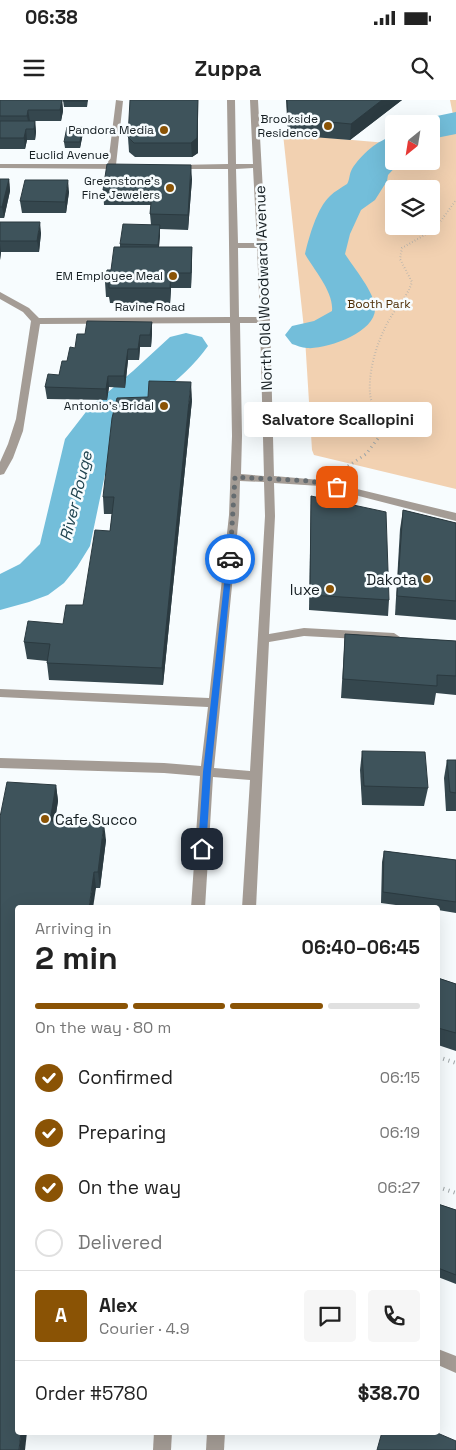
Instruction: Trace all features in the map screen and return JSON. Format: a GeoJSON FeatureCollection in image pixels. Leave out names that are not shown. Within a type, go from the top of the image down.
{"type":"FeatureCollection","features":[{"type":"Feature","properties":{"kind":"street","name":"North Old Woodward Avenue"},"geometry":{"type":"LineString","coordinates":[[198,905],[207,772],[234,514],[236,320],[231,100]]}},
{"type":"Feature","properties":{"kind":"street","name":"North Old Woodward Avenue"},"geometry":{"type":"LineString","coordinates":[[249,905],[270,516],[265,320],[254,100]]}},
{"type":"Feature","properties":{"kind":"street"},"geometry":{"type":"LineString","coordinates":[[112,167],[119,101]]}},
{"type":"Feature","properties":{"kind":"street","name":"Euclid Avenue"},"geometry":{"type":"LineString","coordinates":[[0,166],[132,167]]}},
{"type":"Feature","properties":{"kind":"street"},"geometry":{"type":"LineString","coordinates":[[161,167],[258,166]]}},
{"type":"Feature","properties":{"kind":"street"},"geometry":{"type":"LineString","coordinates":[[233,246],[262,245]]}},
{"type":"Feature","properties":{"kind":"street"},"geometry":{"type":"LineString","coordinates":[[0,296],[26,310],[36,321],[36,332],[28,361],[21,423],[11,451],[0,472]]}},
{"type":"Feature","properties":{"kind":"street","name":"Ravine Road"},"geometry":{"type":"LineString","coordinates":[[36,321],[265,320]]}},
{"type":"Feature","properties":{"kind":"street"},"geometry":{"type":"LineString","coordinates":[[235,477],[320,483],[456,517]]}},
{"type":"Feature","properties":{"kind":"street"},"geometry":{"type":"LineString","coordinates":[[262,639],[304,632],[410,638]]}},
{"type":"Feature","properties":{"kind":"street"},"geometry":{"type":"LineString","coordinates":[[0,693],[215,703]]}},
{"type":"Feature","properties":{"kind":"street"},"geometry":{"type":"LineString","coordinates":[[0,763],[164,768],[255,776]]}},
{"type":"Feature","properties":{"kind":"street"},"geometry":{"type":"LineString","coordinates":[[440,1358],[456,1365]]}},
{"type":"Feature","properties":{"kind":"street"},"geometry":{"type":"LineString","coordinates":[[162,1450],[163,1435]]}},
{"type":"Feature","properties":{"kind":"street"},"geometry":{"type":"LineString","coordinates":[[215,1450],[216,1435]]}},
{"type":"Feature","properties":{"kind":"path"},"geometry":{"type":"LineString","coordinates":[[348,466],[366,454],[386,429],[376,415],[370,394],[374,349],[392,315],[407,296],[412,282],[400,259],[402,248],[438,226],[456,200]]}},
{"type":"Feature","properties":{"kind":"path"},"geometry":{"type":"LineString","coordinates":[[440,1058],[456,1063]]}},
{"type":"Feature","properties":{"kind":"path"},"geometry":{"type":"LineString","coordinates":[[440,1188],[456,1193]]}},
{"type":"Feature","properties":{"kind":"green space","name":"Booth Park"},"geometry":{"type":"Polygon","coordinates":[[[450,100],[456,100],[456,489],[314,455],[312,450],[305,338],[283,134],[385,143],[385,170],[440,170],[440,124],[454,120],[450,100]]]}},
{"type":"Feature","properties":{"kind":"building"},"geometry":{"type":"Polygon","coordinates":[[[0,100],[62,100],[60,110],[28,110],[27,116],[0,116],[0,100]]]}},
{"type":"Feature","properties":{"kind":"building"},"geometry":{"type":"Polygon","coordinates":[[[87,100],[87,101],[63,101],[87,100]]]}},
{"type":"Feature","properties":{"kind":"building"},"geometry":{"type":"Polygon","coordinates":[[[130,100],[198,100],[197,138],[191,143],[134,143],[128,137],[130,100]]]}},
{"type":"Feature","properties":{"kind":"building"},"geometry":{"type":"Polygon","coordinates":[[[287,100],[382,100],[351,124],[288,118],[287,100]]]}},
{"type":"Feature","properties":{"kind":"building"},"geometry":{"type":"Polygon","coordinates":[[[0,121],[35,121],[34,129],[26,129],[24,138],[0,138],[0,121]]]}},
{"type":"Feature","properties":{"kind":"building"},"geometry":{"type":"Polygon","coordinates":[[[67,127],[82,127],[80,142],[64,142],[67,127]]]}},
{"type":"Feature","properties":{"kind":"building"},"geometry":{"type":"Polygon","coordinates":[[[107,164],[191,165],[188,215],[150,214],[152,191],[103,190],[107,164]]]}},
{"type":"Feature","properties":{"kind":"building"},"geometry":{"type":"Polygon","coordinates":[[[0,179],[9,179],[2,207],[0,207],[0,179]]]}},
{"type":"Feature","properties":{"kind":"building"},"geometry":{"type":"Polygon","coordinates":[[[25,180],[68,180],[65,202],[20,201],[25,180]]]}},
{"type":"Feature","properties":{"kind":"building"},"geometry":{"type":"Polygon","coordinates":[[[0,222],[40,222],[37,241],[0,241],[0,222]]]}},
{"type":"Feature","properties":{"kind":"building"},"geometry":{"type":"Polygon","coordinates":[[[123,224],[160,225],[158,245],[120,244],[123,224]]]}},
{"type":"Feature","properties":{"kind":"building"},"geometry":{"type":"Polygon","coordinates":[[[114,247],[192,247],[191,273],[171,273],[170,288],[109,288],[109,282],[105,282],[107,270],[111,270],[114,247]]]}},
{"type":"Feature","properties":{"kind":"building"},"geometry":{"type":"Polygon","coordinates":[[[87,321],[152,322],[150,335],[140,335],[138,349],[128,349],[124,376],[108,376],[106,389],[45,387],[48,374],[59,375],[62,361],[67,361],[70,347],[75,348],[77,334],[85,334],[87,321]]]}},
{"type":"Feature","properties":{"kind":"building"},"geometry":{"type":"Polygon","coordinates":[[[149,381],[191,382],[162,668],[47,663],[50,644],[24,642],[28,621],[63,624],[66,605],[83,605],[95,530],[110,531],[114,497],[103,497],[112,418],[117,398],[148,397],[149,381]]]}},
{"type":"Feature","properties":{"kind":"building"},"geometry":{"type":"Polygon","coordinates":[[[311,496],[386,512],[389,600],[310,595],[311,496]]]}},
{"type":"Feature","properties":{"kind":"building","name":"Dakota"},"geometry":{"type":"Polygon","coordinates":[[[403,510],[456,523],[456,601],[397,596],[403,510]]]}},
{"type":"Feature","properties":{"kind":"building"},"geometry":{"type":"Polygon","coordinates":[[[345,634],[456,641],[456,676],[437,675],[437,686],[343,679],[345,634]]]}},
{"type":"Feature","properties":{"kind":"building"},"geometry":{"type":"Polygon","coordinates":[[[362,751],[425,752],[428,788],[364,786],[362,751]]]}},
{"type":"Feature","properties":{"kind":"building"},"geometry":{"type":"Polygon","coordinates":[[[447,760],[456,760],[456,793],[450,792],[447,760]]]}},
{"type":"Feature","properties":{"kind":"building"},"geometry":{"type":"Polygon","coordinates":[[[7,782],[56,785],[50,821],[104,823],[98,872],[94,872],[89,905],[15,905],[15,1435],[21,1435],[19,1450],[0,1450],[0,817],[7,782]]]}},
{"type":"Feature","properties":{"kind":"building"},"geometry":{"type":"Polygon","coordinates":[[[384,851],[456,860],[456,902],[383,892],[384,851]]]}},
{"type":"Feature","properties":{"kind":"building"},"geometry":{"type":"Polygon","coordinates":[[[440,979],[456,984],[456,1033],[440,1029],[440,979]]]}},
{"type":"Feature","properties":{"kind":"building"},"geometry":{"type":"Polygon","coordinates":[[[440,1205],[456,1210],[456,1275],[440,1269],[440,1205]]]}},
{"type":"Feature","properties":{"kind":"building"},"geometry":{"type":"Polygon","coordinates":[[[440,1434],[456,1441],[456,1450],[377,1450],[381,1435],[440,1434]]]}},
{"type":"Feature","properties":{"kind":"waterway","name":"River Rouge"},"geometry":{"type":"LineString","coordinates":[[440,126],[456,123]]}},
{"type":"Feature","properties":{"kind":"waterway","name":"River Rouge"},"geometry":{"type":"LineString","coordinates":[[307,335],[337,327],[354,313],[354,306],[349,295],[325,254],[330,234],[344,204],[361,192],[368,181],[369,172],[385,156]]}},
{"type":"Feature","properties":{"kind":"waterway","name":"River Rouge"},"geometry":{"type":"LineString","coordinates":[[0,592],[11,590],[30,582],[53,563],[65,546],[89,439],[105,418],[149,381],[186,346]]}},
{"type":"Feature","properties":{"kind":"way so far"},"geometry":{"type":"LineString","coordinates":[[230,559],[235,477],[310,481],[337,487]]}},
{"type":"Feature","properties":{"kind":"place","name":"Brookside Residence"},"geometry":{"type":"Point","coordinates":[328,126]}},
{"type":"Feature","properties":{"kind":"place","name":"Pandora Media"},"geometry":{"type":"Point","coordinates":[164,130]}},
{"type":"Feature","properties":{"kind":"place","name":"Greenstone's Fine Jewelers"},"geometry":{"type":"Point","coordinates":[170,188]}},
{"type":"Feature","properties":{"kind":"place","name":"EM Employee Meal"},"geometry":{"type":"Point","coordinates":[173,276]}},
{"type":"Feature","properties":{"kind":"place","name":"Antonio's Bridal"},"geometry":{"type":"Point","coordinates":[164,406]}},
{"type":"Feature","properties":{"kind":"place","name":"Salvatore Scallopini"},"geometry":{"type":"Point","coordinates":[337,487]}},
{"type":"Feature","properties":{"kind":"place","name":"Dakota"},"geometry":{"type":"Point","coordinates":[427,579]}},
{"type":"Feature","properties":{"kind":"place","name":"luxe"},"geometry":{"type":"Point","coordinates":[330,589]}},
{"type":"Feature","properties":{"kind":"place","name":"Cafe Succo"},"geometry":{"type":"Point","coordinates":[45,819]}},
{"type":"Feature","properties":{"kind":"route"},"geometry":{"type":"LineString","coordinates":[[202,849],[207,772],[230,559]]}}]}
